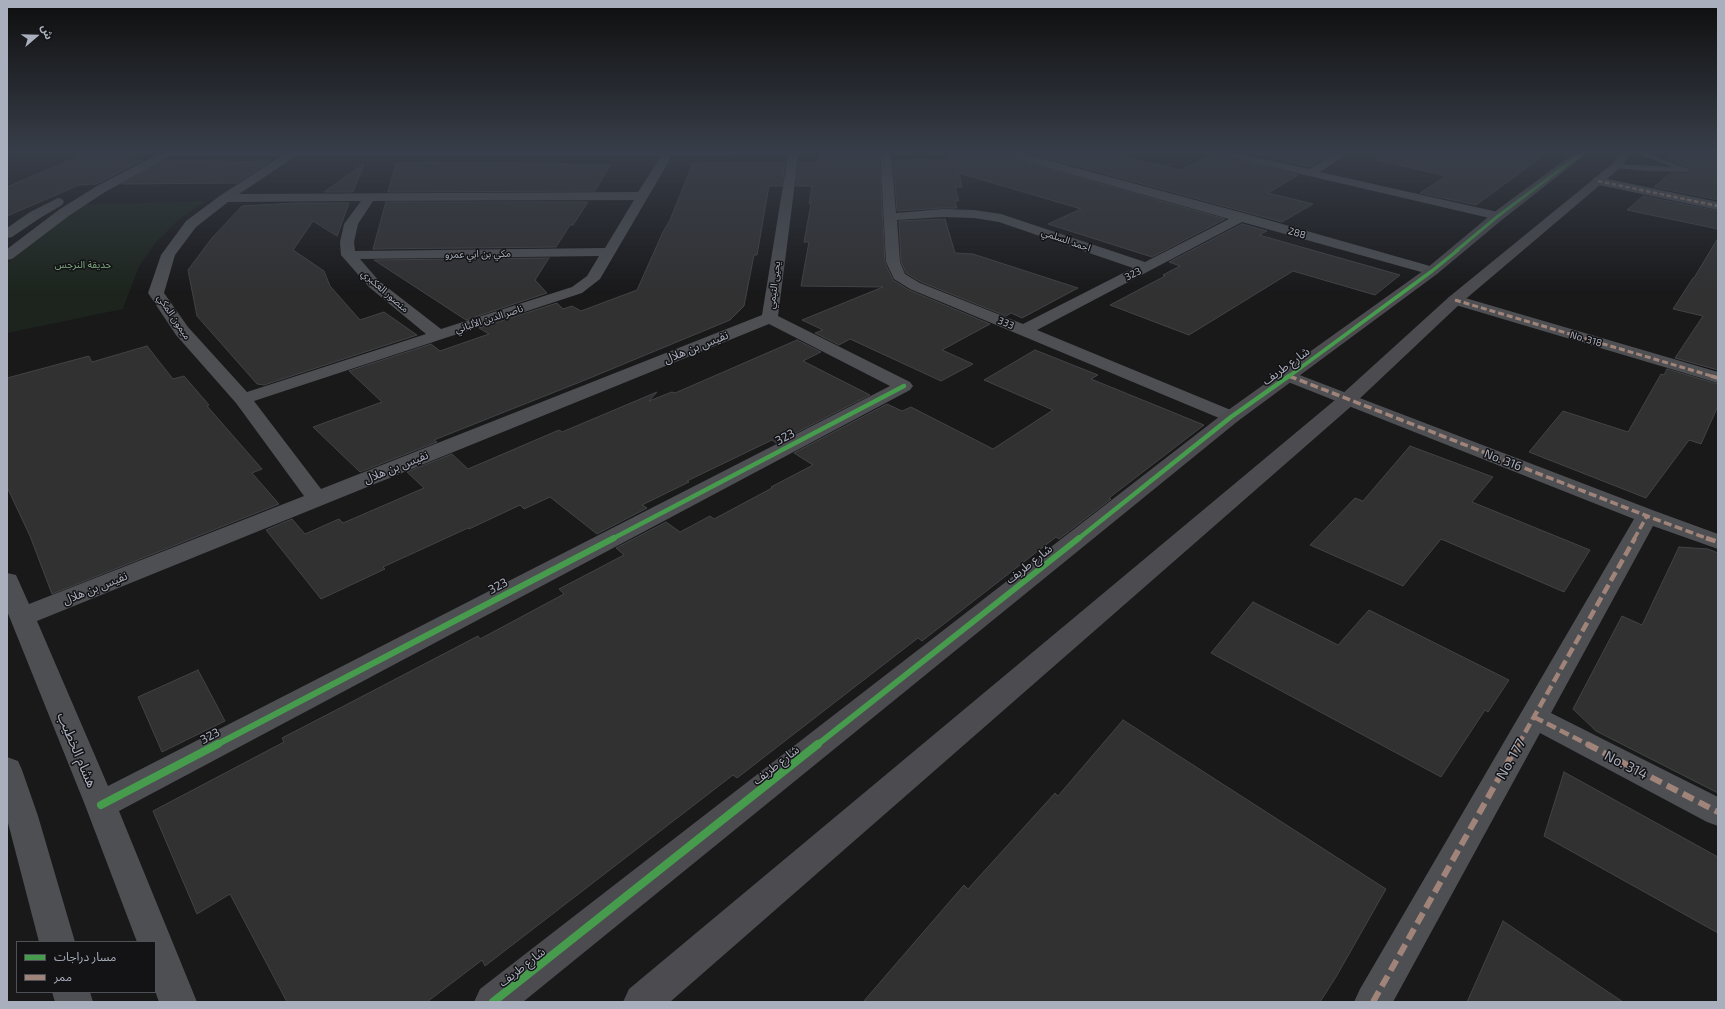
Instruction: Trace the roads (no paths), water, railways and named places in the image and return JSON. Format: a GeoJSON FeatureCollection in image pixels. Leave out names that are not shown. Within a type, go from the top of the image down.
{"type":"FeatureCollection","features":[{"type":"Feature","properties":{"kind":"street"},"geometry":{"type":"LineString","coordinates":[[7,234],[35,215],[65,198]]}},
{"type":"Feature","properties":{"kind":"street"},"geometry":{"type":"LineString","coordinates":[[7,256],[65,212],[87,198]]}},
{"type":"Feature","properties":{"kind":"street","name":"ميمون المكي"},"geometry":{"type":"LineString","coordinates":[[225,198],[191,224],[168,255],[156,293],[182,331],[242,399],[317,499]]}},
{"type":"Feature","properties":{"kind":"street"},"geometry":{"type":"LineString","coordinates":[[348,255],[347,242],[351,224],[369,198]]}},
{"type":"Feature","properties":{"kind":"street","name":"ناصر الدين الألباني"},"geometry":{"type":"LineString","coordinates":[[242,399],[577,290],[593,279],[642,198]]}},
{"type":"Feature","properties":{"kind":"street","name":"يحيى التيمي"},"geometry":{"type":"LineString","coordinates":[[787,198],[770,318],[904,386]]}},
{"type":"Feature","properties":{"kind":"street","name":"333"},"geometry":{"type":"LineString","coordinates":[[889,198],[893,262],[899,276],[915,286],[1231,417]]}},
{"type":"Feature","properties":{"kind":"street","name":"288"},"geometry":{"type":"LineString","coordinates":[[1173,198],[1432,271]]}},
{"type":"Feature","properties":{"kind":"street"},"geometry":{"type":"LineString","coordinates":[[1420,198],[1498,216]]}},
{"type":"Feature","properties":{"kind":"street","name":"شارع طريف"},"geometry":{"type":"LineString","coordinates":[[493,1002],[1231,417],[1432,271],[1498,216],[1522,198]]}},
{"type":"Feature","properties":{"kind":"street"},"geometry":{"type":"LineString","coordinates":[[642,1002],[1348,399],[1455,300],[1576,198]]}},
{"type":"Feature","properties":{"kind":"street"},"geometry":{"type":"LineString","coordinates":[[1700,198],[1718,206]]}},
{"type":"Feature","properties":{"kind":"street","name":"احمد السلمي"},"geometry":{"type":"LineString","coordinates":[[890,217],[943,213],[974,214],[1001,218],[1146,267]]}},
{"type":"Feature","properties":{"kind":"street","name":"323"},"geometry":{"type":"LineString","coordinates":[[1024,330],[1242,217]]}},
{"type":"Feature","properties":{"kind":"street","name":"مكي بن ابي عمرو"},"geometry":{"type":"LineString","coordinates":[[348,255],[608,252]]}},
{"type":"Feature","properties":{"kind":"street","name":"منصور العكبري"},"geometry":{"type":"LineString","coordinates":[[348,255],[374,284],[438,335]]}},
{"type":"Feature","properties":{"kind":"street","name":"No. 318"},"geometry":{"type":"LineString","coordinates":[[1455,300],[1718,378]]}},
{"type":"Feature","properties":{"kind":"street","name":"نفيس بن هلال"},"geometry":{"type":"LineString","coordinates":[[22,618],[770,318]]}},
{"type":"Feature","properties":{"kind":"street","name":"No. 316"},"geometry":{"type":"LineString","coordinates":[[1289,376],[1647,516],[1718,542]]}},
{"type":"Feature","properties":{"kind":"street","name":"323"},"geometry":{"type":"LineString","coordinates":[[101,805],[904,386]]}},
{"type":"Feature","properties":{"kind":"street","name":"No. 177"},"geometry":{"type":"LineString","coordinates":[[1373,1002],[1647,516]]}},
{"type":"Feature","properties":{"kind":"street","name":"هشام الخطيب"},"geometry":{"type":"LineString","coordinates":[[7,581],[101,805],[154,941]]}},
{"type":"Feature","properties":{"kind":"street","name":"No. 314"},"geometry":{"type":"LineString","coordinates":[[1534,717],[1718,812]]}},
{"type":"Feature","properties":{"kind":"street"},"geometry":{"type":"LineString","coordinates":[[7,770],[14,820],[57,941]]}},
{"type":"Feature","properties":{"kind":"street","name":"هشام الخطيب"},"geometry":{"type":"LineString","coordinates":[[156,946],[178,1002]]}},
{"type":"Feature","properties":{"kind":"park label","name":"حديقة النرجس"},"geometry":{"type":"Point","coordinates":[83,265]}}]}
